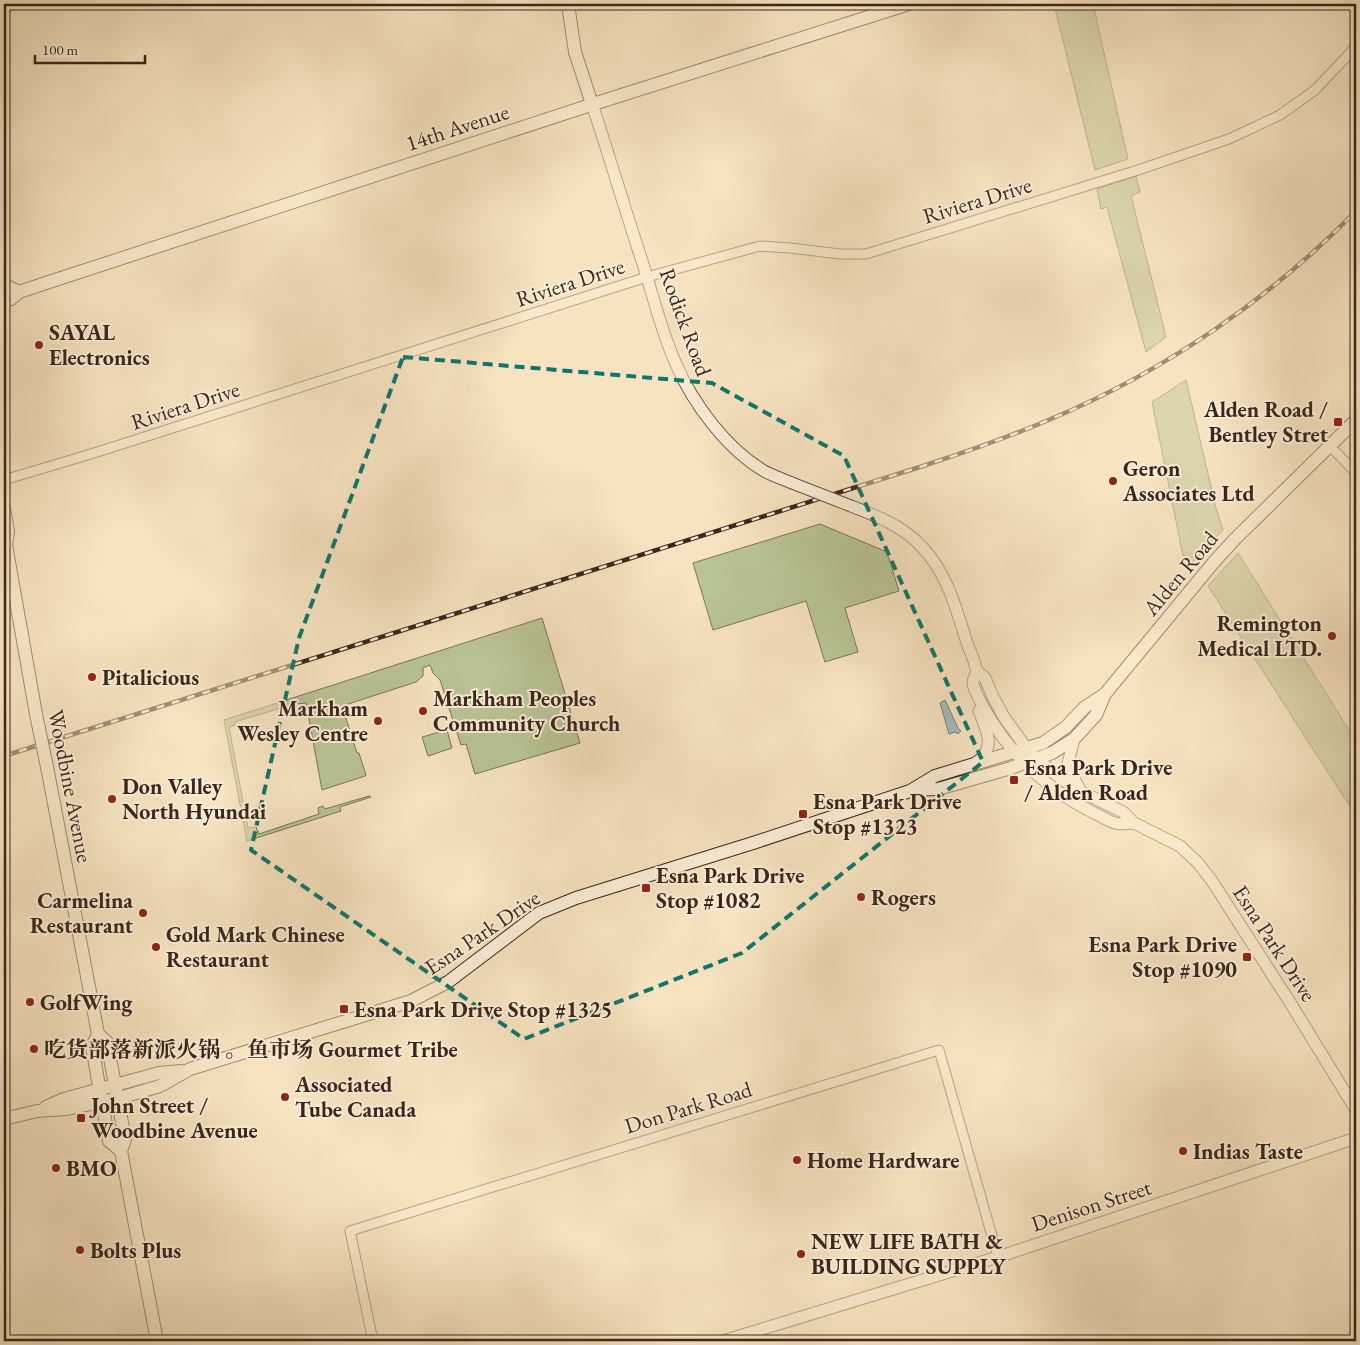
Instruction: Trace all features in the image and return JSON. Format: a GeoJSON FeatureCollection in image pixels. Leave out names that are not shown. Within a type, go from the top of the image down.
{"type":"FeatureCollection","features":[{"type":"Feature","properties":{"kind":"main road","name":"Rodick Road"},"geometry":{"type":"LineString","coordinates":[[568,4],[575,52],[592,104]]}},
{"type":"Feature","properties":{"kind":"main road","name":"14th Avenue"},"geometry":{"type":"LineString","coordinates":[[4,301],[11,299],[19,292],[592,104],[908,4]]}},
{"type":"Feature","properties":{"kind":"main road"},"geometry":{"type":"LineString","coordinates":[[4,288],[8,286],[19,292]]}},
{"type":"Feature","properties":{"kind":"main road","name":"Alden Road"},"geometry":{"type":"LineString","coordinates":[[1031,761],[1052,753],[1074,739],[1096,715],[1105,694],[1214,562],[1246,527],[1356,420]]}},
{"type":"Feature","properties":{"kind":"main road","name":"Woodbine Avenue"},"geometry":{"type":"LineString","coordinates":[[4,508],[8,531],[5,544],[98,1034],[92,1046],[109,1141],[121,1151]]}},
{"type":"Feature","properties":{"kind":"main road","name":"Alden Road"},"geometry":{"type":"LineString","coordinates":[[1022,750],[1043,743],[1066,726],[1084,707],[1105,694]]}},
{"type":"Feature","properties":{"kind":"main road","name":"Esna Park Drive"},"geometry":{"type":"LineString","coordinates":[[4,1119],[37,1112],[67,1109],[117,1092],[159,1073],[190,1070],[411,1001],[448,982],[539,913],[576,898],[754,843],[910,790],[935,776],[1022,750]]}},
{"type":"Feature","properties":{"kind":"main road","name":"Esna Park Drive"},"geometry":{"type":"LineString","coordinates":[[910,790],[938,789],[1031,761]]}},
{"type":"Feature","properties":{"kind":"main road","name":"Woodbine Avenue"},"geometry":{"type":"LineString","coordinates":[[98,1034],[107,1042],[117,1092],[125,1139],[121,1151],[157,1341]]}},
{"type":"Feature","properties":{"kind":"street","name":"Riviera Drive"},"geometry":{"type":"LineString","coordinates":[[4,480],[647,277],[760,246],[840,254],[866,254],[1138,170],[1229,139],[1280,115],[1315,90],[1351,52],[1356,44]]}},
{"type":"Feature","properties":{"kind":"street","name":"Rodick Road"},"geometry":{"type":"LineString","coordinates":[[592,104],[661,326],[676,365],[704,412],[722,436],[748,460],[766,472],[892,524],[923,547],[947,583],[977,671],[985,678],[993,697],[1022,750]]}},
{"type":"Feature","properties":{"kind":"street"},"geometry":{"type":"LineString","coordinates":[[1330,446],[1356,472]]}},
{"type":"Feature","properties":{"kind":"street"},"geometry":{"type":"LineString","coordinates":[[971,766],[984,758],[988,747],[988,733],[978,708],[973,683],[977,671]]}},
{"type":"Feature","properties":{"kind":"street"},"geometry":{"type":"LineString","coordinates":[[973,683],[981,703],[994,725],[1022,750]]}},
{"type":"Feature","properties":{"kind":"street"},"geometry":{"type":"LineString","coordinates":[[1074,739],[1068,763],[1071,773],[1082,792]]}},
{"type":"Feature","properties":{"kind":"street","name":"Esna Park Drive"},"geometry":{"type":"LineString","coordinates":[[1022,750],[1031,761],[1036,775],[1078,805],[1116,824],[1134,823]]}},
{"type":"Feature","properties":{"kind":"street","name":"Esna Park Drive"},"geometry":{"type":"LineString","coordinates":[[1031,761],[1082,792],[1123,812],[1134,823],[1180,846],[1198,862],[1291,1004],[1356,1110]]}},
{"type":"Feature","properties":{"kind":"street","name":"Don Park Road"},"geometry":{"type":"LineString","coordinates":[[373,1341],[350,1231],[940,1050],[998,1257]]}},
{"type":"Feature","properties":{"kind":"street","name":"Denison Street"},"geometry":{"type":"LineString","coordinates":[[723,1341],[998,1257],[1356,1138]]}},
{"type":"Feature","properties":{"kind":"highlighted area"},"geometry":{"type":"Polygon","coordinates":[[[403,357],[712,383],[844,456],[983,762],[742,953],[524,1039],[251,850],[299,638],[403,357]]]}},
{"type":"Feature","properties":{"kind":"green space"},"geometry":{"type":"Polygon","coordinates":[[[1054,4],[1093,4],[1128,159],[1095,170],[1054,4]]]}},
{"type":"Feature","properties":{"kind":"green space"},"geometry":{"type":"Polygon","coordinates":[[[1136,176],[1140,192],[1131,196],[1166,337],[1146,352],[1107,207],[1101,209],[1097,189],[1136,176]]]}},
{"type":"Feature","properties":{"kind":"green space"},"geometry":{"type":"Polygon","coordinates":[[[1186,380],[1216,508],[1223,530],[1187,568],[1152,402],[1186,380]]]}},
{"type":"Feature","properties":{"kind":"green space"},"geometry":{"type":"Polygon","coordinates":[[[820,524],[887,552],[899,591],[845,608],[858,652],[825,662],[806,601],[713,630],[693,563],[820,524]]]}},
{"type":"Feature","properties":{"kind":"green space"},"geometry":{"type":"Polygon","coordinates":[[[1238,553],[1356,741],[1356,816],[1208,586],[1238,553]]]}},
{"type":"Feature","properties":{"kind":"green space"},"geometry":{"type":"Polygon","coordinates":[[[542,618],[580,743],[475,774],[466,744],[461,745],[440,680],[433,673],[430,665],[423,668],[423,676],[416,682],[342,706],[366,775],[322,790],[306,703],[297,703],[235,722],[235,725],[229,727],[248,828],[256,827],[259,834],[319,814],[318,808],[323,806],[325,809],[371,797],[340,807],[341,811],[247,841],[224,720],[542,618]]]}},
{"type":"Feature","properties":{"kind":"green space"},"geometry":{"type":"Polygon","coordinates":[[[447,730],[452,748],[428,756],[422,737],[447,730]]]}},
{"type":"Feature","properties":{"kind":"water"},"geometry":{"type":"Polygon","coordinates":[[[945,700],[961,731],[958,734],[955,732],[949,734],[940,703],[945,700]]]}},
{"type":"Feature","properties":{"kind":"railway"},"geometry":{"type":"LineString","coordinates":[[4,756],[923,466],[1035,426],[1135,379],[1214,330],[1288,274],[1356,211]]}},
{"type":"Feature","properties":{"kind":"place","name":"SAYAL Electronics"},"geometry":{"type":"Point","coordinates":[39,345]}},
{"type":"Feature","properties":{"kind":"place","name":"Alden Road / Bentley Stret"},"geometry":{"type":"Point","coordinates":[1338,422]}},
{"type":"Feature","properties":{"kind":"place","name":"Geron Associates Ltd"},"geometry":{"type":"Point","coordinates":[1113,481]}},
{"type":"Feature","properties":{"kind":"place","name":"Remington Medical LTD."},"geometry":{"type":"Point","coordinates":[1332,636]}},
{"type":"Feature","properties":{"kind":"place","name":"Pitalicious"},"geometry":{"type":"Point","coordinates":[92,677]}},
{"type":"Feature","properties":{"kind":"place","name":"Markham Peoples Community Church"},"geometry":{"type":"Point","coordinates":[423,711]}},
{"type":"Feature","properties":{"kind":"place","name":"Markham Wesley Centre"},"geometry":{"type":"Point","coordinates":[378,721]}},
{"type":"Feature","properties":{"kind":"place","name":"Esna Park Drive / Alden Road"},"geometry":{"type":"Point","coordinates":[1014,780]}},
{"type":"Feature","properties":{"kind":"place","name":"Don Valley North Hyundai"},"geometry":{"type":"Point","coordinates":[112,799]}},
{"type":"Feature","properties":{"kind":"place","name":"Esna Park Drive Stop #1323"},"geometry":{"type":"Point","coordinates":[803,814]}},
{"type":"Feature","properties":{"kind":"place","name":"Esna Park Drive Stop #1082"},"geometry":{"type":"Point","coordinates":[646,888]}},
{"type":"Feature","properties":{"kind":"place","name":"Rogers"},"geometry":{"type":"Point","coordinates":[861,897]}},
{"type":"Feature","properties":{"kind":"place","name":"Carmelina Restaurant"},"geometry":{"type":"Point","coordinates":[143,913]}},
{"type":"Feature","properties":{"kind":"place","name":"Gold Mark Chinese Restaurant"},"geometry":{"type":"Point","coordinates":[156,947]}},
{"type":"Feature","properties":{"kind":"place","name":"Esna Park Drive Stop #1090"},"geometry":{"type":"Point","coordinates":[1247,957]}},
{"type":"Feature","properties":{"kind":"place","name":"GolfWing"},"geometry":{"type":"Point","coordinates":[30,1002]}},
{"type":"Feature","properties":{"kind":"place","name":"Esna Park Drive Stop #1325"},"geometry":{"type":"Point","coordinates":[344,1009]}},
{"type":"Feature","properties":{"kind":"place","name":"吃货部落新派火锅 。鱼市场 Gourmet Tribe"},"geometry":{"type":"Point","coordinates":[34,1049]}},
{"type":"Feature","properties":{"kind":"place","name":"Associated Tube Canada"},"geometry":{"type":"Point","coordinates":[285,1097]}},
{"type":"Feature","properties":{"kind":"place","name":"John Street / Woodbine Avenue"},"geometry":{"type":"Point","coordinates":[81,1118]}},
{"type":"Feature","properties":{"kind":"place","name":"Indias Taste"},"geometry":{"type":"Point","coordinates":[1183,1151]}},
{"type":"Feature","properties":{"kind":"place","name":"Home Hardware"},"geometry":{"type":"Point","coordinates":[797,1160]}},
{"type":"Feature","properties":{"kind":"place","name":"BMO"},"geometry":{"type":"Point","coordinates":[56,1168]}},
{"type":"Feature","properties":{"kind":"place","name":"Bolts Plus"},"geometry":{"type":"Point","coordinates":[80,1250]}},
{"type":"Feature","properties":{"kind":"place","name":"NEW LIFE BATH & BUILDING SUPPLY"},"geometry":{"type":"Point","coordinates":[801,1254]}}]}
